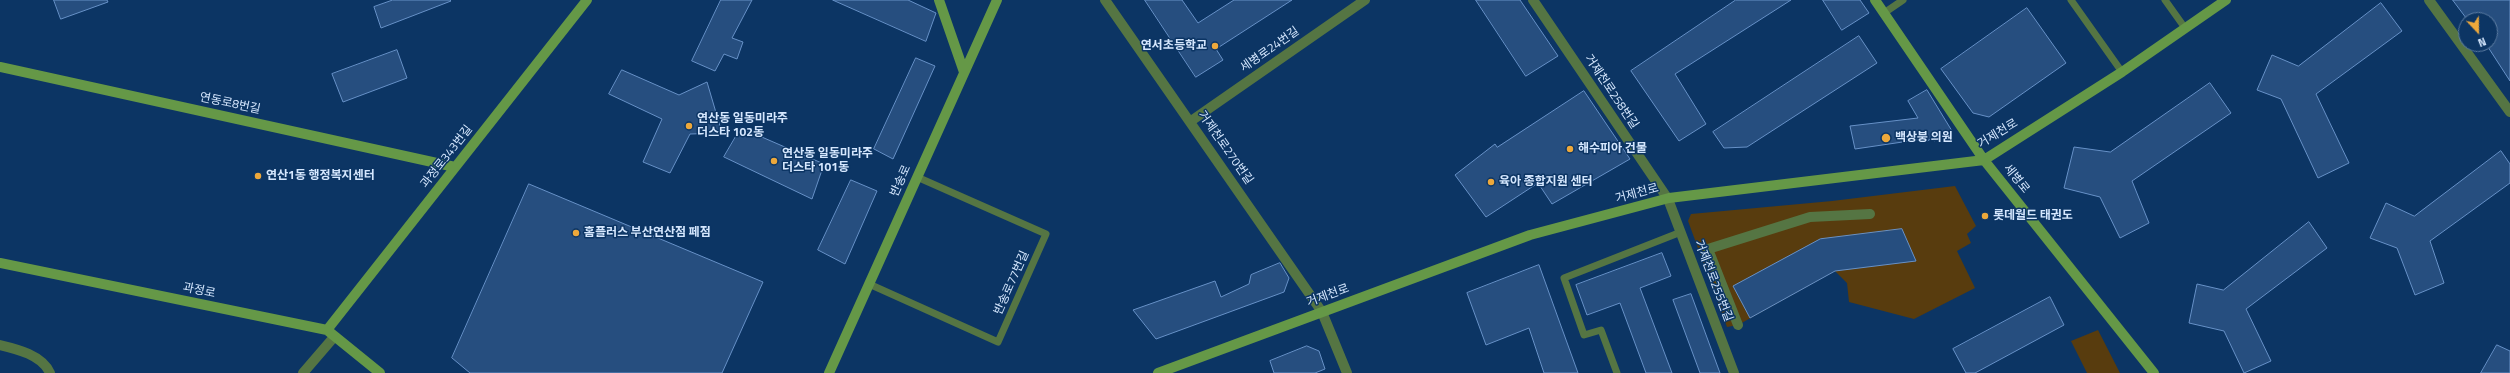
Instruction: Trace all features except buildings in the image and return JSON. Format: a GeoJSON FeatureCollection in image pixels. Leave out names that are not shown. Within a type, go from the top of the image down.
{"type":"FeatureCollection","features":[{"type":"Feature","properties":{"kind":"main road","name":"과정로343번길"},"geometry":{"type":"LineString","coordinates":[[331,333],[455,167],[587,0]]}},
{"type":"Feature","properties":{"kind":"main road"},"geometry":{"type":"LineString","coordinates":[[938,0],[964,72]]}},
{"type":"Feature","properties":{"kind":"main road","name":"반송로"},"geometry":{"type":"LineString","coordinates":[[829,373],[997,0]]}},
{"type":"Feature","properties":{"kind":"main road","name":"세병로"},"geometry":{"type":"LineString","coordinates":[[1875,0],[1984,160],[2154,373]]}},
{"type":"Feature","properties":{"kind":"main road","name":"거제천로"},"geometry":{"type":"LineString","coordinates":[[1158,373],[1530,235],[1668,199],[1984,160],[2122,72],[2226,0]]}},
{"type":"Feature","properties":{"kind":"main road","name":"연동로8번길"},"geometry":{"type":"LineString","coordinates":[[0,67],[455,167]]}},
{"type":"Feature","properties":{"kind":"main road","name":"과정로"},"geometry":{"type":"LineString","coordinates":[[0,263],[331,333],[380,373]]}},
{"type":"Feature","properties":{"kind":"street","name":"거제천로270번길"},"geometry":{"type":"LineString","coordinates":[[1105,0],[1191,121],[1322,312],[1347,373]]}},
{"type":"Feature","properties":{"kind":"street","name":"세병로24번길"},"geometry":{"type":"LineString","coordinates":[[1191,121],[1365,0]]}},
{"type":"Feature","properties":{"kind":"street","name":"거제천로258번길"},"geometry":{"type":"LineString","coordinates":[[1533,0],[1668,199]]}},
{"type":"Feature","properties":{"kind":"street"},"geometry":{"type":"LineString","coordinates":[[2429,0],[2510,112]]}},
{"type":"Feature","properties":{"kind":"street","name":"거제천로255번길"},"geometry":{"type":"LineString","coordinates":[[1668,199],[1734,373]]}},
{"type":"Feature","properties":{"kind":"street"},"geometry":{"type":"LineString","coordinates":[[1738,325],[1708,249],[1810,217],[1870,214]]}},
{"type":"Feature","properties":{"kind":"street"},"geometry":{"type":"LineString","coordinates":[[303,373],[331,333]]}},
{"type":"Feature","properties":{"kind":"street"},"geometry":{"type":"LineString","coordinates":[[0,345],[23,351],[47,366],[50,373]]}},
{"type":"Feature","properties":{"kind":"lane"},"geometry":{"type":"LineString","coordinates":[[1884,13],[1903,0]]}},
{"type":"Feature","properties":{"kind":"lane"},"geometry":{"type":"LineString","coordinates":[[2071,0],[2122,72]]}},
{"type":"Feature","properties":{"kind":"lane"},"geometry":{"type":"LineString","coordinates":[[2165,0],[2185,28]]}},
{"type":"Feature","properties":{"kind":"lane","name":"반송로77번길"},"geometry":{"type":"LineString","coordinates":[[869,284],[998,342],[1005,327],[1046,234],[917,177]]}},
{"type":"Feature","properties":{"kind":"lane"},"geometry":{"type":"LineString","coordinates":[[1617,373],[1601,330],[1584,335],[1564,278],[1681,232]]}},
{"type":"Feature","properties":{"kind":"shaded area"},"geometry":{"type":"Polygon","coordinates":[[[1955,186],[1976,226],[1967,234],[1971,243],[1957,251],[1975,288],[1914,319],[1849,302],[1847,283],[1835,271],[1738,325],[1727,327],[1688,221],[1691,214],[1832,201],[1955,186]]]}},
{"type":"Feature","properties":{"kind":"shaded area"},"geometry":{"type":"Polygon","coordinates":[[[2098,330],[2120,373],[2087,373],[2071,341],[2098,330]]]}},
{"type":"Feature","properties":{"kind":"place","name":"연서초등학교"},"geometry":{"type":"Point","coordinates":[1215,46]}},
{"type":"Feature","properties":{"kind":"place","name":"연산동 일동미라주 더스타 102동"},"geometry":{"type":"Point","coordinates":[689,126]}},
{"type":"Feature","properties":{"kind":"place","name":"백상붕 의원"},"geometry":{"type":"Point","coordinates":[1886,138]}},
{"type":"Feature","properties":{"kind":"place","name":"해수피아 건물"},"geometry":{"type":"Point","coordinates":[1570,149]}},
{"type":"Feature","properties":{"kind":"place","name":"연산동 일동미라주 더스타 101동"},"geometry":{"type":"Point","coordinates":[774,161]}},
{"type":"Feature","properties":{"kind":"place","name":"연산1동 행정복지센터"},"geometry":{"type":"Point","coordinates":[258,176]}},
{"type":"Feature","properties":{"kind":"place","name":"육아 종합지원 센터"},"geometry":{"type":"Point","coordinates":[1491,182]}},
{"type":"Feature","properties":{"kind":"place","name":"롯데월드 태권도"},"geometry":{"type":"Point","coordinates":[1985,216]}},
{"type":"Feature","properties":{"kind":"place","name":"홈플러스 부산연산점 페점"},"geometry":{"type":"Point","coordinates":[576,233]}}]}
